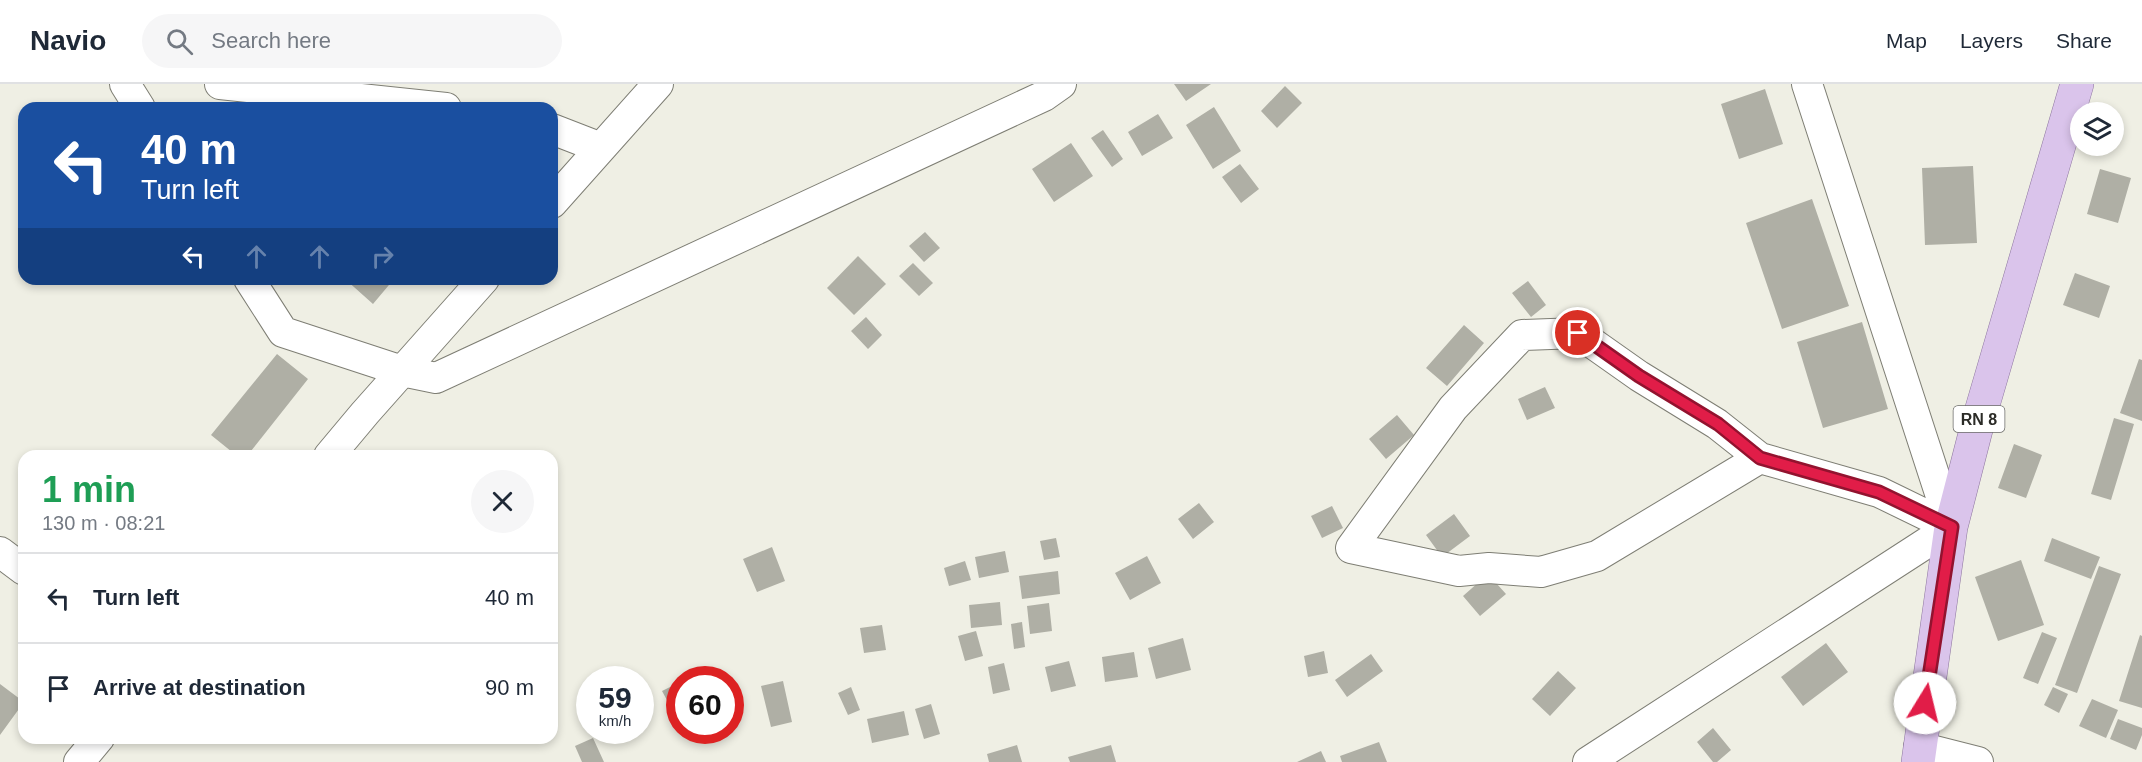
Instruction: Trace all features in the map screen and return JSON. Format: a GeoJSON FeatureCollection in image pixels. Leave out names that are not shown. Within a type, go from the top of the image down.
{"type":"FeatureCollection","features":[{"type":"Feature","properties":{"kind":"main road","name":"RN 8"},"geometry":{"type":"LineString","coordinates":[[1918,754],[1952,527],[1978,422],[2077,84]]}},
{"type":"Feature","properties":{"kind":"street"},"geometry":{"type":"LineString","coordinates":[[125,84],[136,102]]}},
{"type":"Feature","properties":{"kind":"street"},"geometry":{"type":"LineString","coordinates":[[219,84],[389,102]]}},
{"type":"Feature","properties":{"kind":"street"},"geometry":{"type":"LineString","coordinates":[[558,195],[658,84]]}},
{"type":"Feature","properties":{"kind":"street"},"geometry":{"type":"LineString","coordinates":[[253,285],[283,332],[402,371],[436,378],[1044,96],[1061,84]]}},
{"type":"Feature","properties":{"kind":"street"},"geometry":{"type":"LineString","coordinates":[[1808,84],[1952,527]]}},
{"type":"Feature","properties":{"kind":"street"},"geometry":{"type":"LineString","coordinates":[[558,131],[601,148]]}},
{"type":"Feature","properties":{"kind":"street"},"geometry":{"type":"LineString","coordinates":[[334,450],[479,285]]}},
{"type":"Feature","properties":{"kind":"street"},"geometry":{"type":"LineString","coordinates":[[1760,458],[1598,556],[1541,572],[1489,568],[1460,571],[1351,548],[1453,408],[1522,336],[1578,333],[1639,376],[1718,424],[1760,458],[1879,492],[1952,527]]}},
{"type":"Feature","properties":{"kind":"street"},"geometry":{"type":"LineString","coordinates":[[1588,762],[1952,527]]}},
{"type":"Feature","properties":{"kind":"street"},"geometry":{"type":"LineString","coordinates":[[0,552],[18,566]]}},
{"type":"Feature","properties":{"kind":"street"},"geometry":{"type":"LineString","coordinates":[[80,762],[94,744]]}},
{"type":"Feature","properties":{"kind":"street"},"geometry":{"type":"LineString","coordinates":[[1918,754],[1978,762]]}},
{"type":"Feature","properties":{"kind":"building"},"geometry":{"type":"Polygon","coordinates":[[[1174,84],[1211,84],[1186,101],[1174,84]]]}},
{"type":"Feature","properties":{"kind":"building"},"geometry":{"type":"Polygon","coordinates":[[[1285,86],[1302,103],[1277,128],[1261,111],[1285,86]]]}},
{"type":"Feature","properties":{"kind":"building"},"geometry":{"type":"Polygon","coordinates":[[[1765,89],[1783,144],[1739,159],[1721,104],[1765,89]]]}},
{"type":"Feature","properties":{"kind":"building"},"geometry":{"type":"Polygon","coordinates":[[[1214,107],[1241,151],[1213,169],[1186,125],[1214,107]]]}},
{"type":"Feature","properties":{"kind":"building"},"geometry":{"type":"Polygon","coordinates":[[[1158,114],[1173,138],[1142,156],[1128,132],[1158,114]]]}},
{"type":"Feature","properties":{"kind":"building"},"geometry":{"type":"Polygon","coordinates":[[[1103,130],[1123,159],[1112,167],[1091,138],[1103,130]]]}},
{"type":"Feature","properties":{"kind":"building"},"geometry":{"type":"Polygon","coordinates":[[[1071,143],[1093,176],[1054,202],[1032,169],[1071,143]]]}},
{"type":"Feature","properties":{"kind":"building"},"geometry":{"type":"Polygon","coordinates":[[[1240,164],[1259,189],[1241,203],[1222,177],[1240,164]]]}},
{"type":"Feature","properties":{"kind":"building"},"geometry":{"type":"Polygon","coordinates":[[[1973,166],[1977,243],[1925,245],[1922,168],[1973,166]]]}},
{"type":"Feature","properties":{"kind":"building"},"geometry":{"type":"Polygon","coordinates":[[[2100,169],[2131,178],[2118,223],[2087,214],[2100,169]]]}},
{"type":"Feature","properties":{"kind":"building"},"geometry":{"type":"Polygon","coordinates":[[[1812,199],[1849,306],[1782,329],[1746,223],[1812,199]]]}},
{"type":"Feature","properties":{"kind":"building"},"geometry":{"type":"Polygon","coordinates":[[[925,232],[940,248],[924,262],[909,246],[925,232]]]}},
{"type":"Feature","properties":{"kind":"building"},"geometry":{"type":"Polygon","coordinates":[[[858,256],[886,284],[854,315],[827,288],[858,256]]]}},
{"type":"Feature","properties":{"kind":"building"},"geometry":{"type":"Polygon","coordinates":[[[913,263],[933,283],[919,296],[899,276],[913,263]]]}},
{"type":"Feature","properties":{"kind":"building"},"geometry":{"type":"Polygon","coordinates":[[[2075,273],[2110,286],[2099,318],[2063,305],[2075,273]]]}},
{"type":"Feature","properties":{"kind":"building"},"geometry":{"type":"Polygon","coordinates":[[[1528,281],[1546,305],[1531,317],[1512,293],[1528,281]]]}},
{"type":"Feature","properties":{"kind":"building"},"geometry":{"type":"Polygon","coordinates":[[[352,285],[389,285],[373,304],[352,285]]]}},
{"type":"Feature","properties":{"kind":"building"},"geometry":{"type":"Polygon","coordinates":[[[866,317],[882,335],[868,349],[851,331],[866,317]]]}},
{"type":"Feature","properties":{"kind":"building"},"geometry":{"type":"Polygon","coordinates":[[[1862,322],[1888,409],[1823,428],[1797,342],[1862,322]]]}},
{"type":"Feature","properties":{"kind":"building"},"geometry":{"type":"Polygon","coordinates":[[[1464,325],[1484,343],[1447,386],[1426,368],[1464,325]]]}},
{"type":"Feature","properties":{"kind":"building"},"geometry":{"type":"Polygon","coordinates":[[[277,354],[308,379],[252,450],[230,450],[211,435],[277,354]]]}},
{"type":"Feature","properties":{"kind":"building"},"geometry":{"type":"Polygon","coordinates":[[[2139,359],[2142,360],[2142,421],[2120,413],[2139,359]]]}},
{"type":"Feature","properties":{"kind":"building"},"geometry":{"type":"Polygon","coordinates":[[[1545,387],[1555,408],[1527,420],[1518,399],[1545,387]]]}},
{"type":"Feature","properties":{"kind":"building"},"geometry":{"type":"Polygon","coordinates":[[[1397,415],[1414,435],[1386,459],[1369,439],[1397,415]]]}},
{"type":"Feature","properties":{"kind":"building"},"geometry":{"type":"Polygon","coordinates":[[[2114,418],[2134,424],[2111,500],[2091,494],[2114,418]]]}},
{"type":"Feature","properties":{"kind":"building"},"geometry":{"type":"Polygon","coordinates":[[[2014,444],[2042,455],[2026,498],[1998,488],[2014,444]]]}},
{"type":"Feature","properties":{"kind":"building"},"geometry":{"type":"Polygon","coordinates":[[[1199,503],[1214,522],[1193,539],[1178,519],[1199,503]]]}},
{"type":"Feature","properties":{"kind":"building"},"geometry":{"type":"Polygon","coordinates":[[[1332,506],[1343,528],[1322,538],[1311,516],[1332,506]]]}},
{"type":"Feature","properties":{"kind":"building"},"geometry":{"type":"Polygon","coordinates":[[[1454,514],[1470,536],[1442,557],[1426,535],[1454,514]]]}},
{"type":"Feature","properties":{"kind":"building"},"geometry":{"type":"Polygon","coordinates":[[[1056,538],[1060,557],[1044,560],[1040,541],[1056,538]]]}},
{"type":"Feature","properties":{"kind":"building"},"geometry":{"type":"Polygon","coordinates":[[[2052,538],[2100,557],[2091,579],[2044,561],[2052,538]]]}},
{"type":"Feature","properties":{"kind":"building"},"geometry":{"type":"Polygon","coordinates":[[[772,547],[785,581],[757,592],[743,559],[772,547]]]}},
{"type":"Feature","properties":{"kind":"building"},"geometry":{"type":"Polygon","coordinates":[[[1005,551],[1009,572],[979,578],[975,557],[1005,551]]]}},
{"type":"Feature","properties":{"kind":"building"},"geometry":{"type":"Polygon","coordinates":[[[1147,556],[1161,583],[1130,600],[1115,573],[1147,556]]]}},
{"type":"Feature","properties":{"kind":"building"},"geometry":{"type":"Polygon","coordinates":[[[2021,560],[2044,625],[1998,641],[1975,577],[2021,560]]]}},
{"type":"Feature","properties":{"kind":"building"},"geometry":{"type":"Polygon","coordinates":[[[965,561],[971,580],[949,586],[944,568],[965,561]]]}},
{"type":"Feature","properties":{"kind":"building"},"geometry":{"type":"Polygon","coordinates":[[[2099,566],[2121,574],[2077,693],[2055,685],[2099,566]]]}},
{"type":"Feature","properties":{"kind":"building"},"geometry":{"type":"Polygon","coordinates":[[[1058,571],[1060,594],[1022,599],[1019,576],[1058,571]]]}},
{"type":"Feature","properties":{"kind":"building"},"geometry":{"type":"Polygon","coordinates":[[[1488,574],[1506,594],[1480,616],[1463,596],[1488,574]]]}},
{"type":"Feature","properties":{"kind":"building"},"geometry":{"type":"Polygon","coordinates":[[[1000,602],[1002,625],[971,628],[969,605],[1000,602]]]}},
{"type":"Feature","properties":{"kind":"building"},"geometry":{"type":"Polygon","coordinates":[[[1049,603],[1052,631],[1030,634],[1027,606],[1049,603]]]}},
{"type":"Feature","properties":{"kind":"building"},"geometry":{"type":"Polygon","coordinates":[[[1022,622],[1025,647],[1014,649],[1011,624],[1022,622]]]}},
{"type":"Feature","properties":{"kind":"building"},"geometry":{"type":"Polygon","coordinates":[[[882,625],[886,650],[864,653],[860,628],[882,625]]]}},
{"type":"Feature","properties":{"kind":"building"},"geometry":{"type":"Polygon","coordinates":[[[976,631],[983,656],[965,661],[958,636],[976,631]]]}},
{"type":"Feature","properties":{"kind":"building"},"geometry":{"type":"Polygon","coordinates":[[[2042,632],[2057,638],[2038,684],[2023,678],[2042,632]]]}},
{"type":"Feature","properties":{"kind":"building"},"geometry":{"type":"Polygon","coordinates":[[[2140,635],[2142,636],[2142,708],[2119,701],[2140,635]]]}},
{"type":"Feature","properties":{"kind":"building"},"geometry":{"type":"Polygon","coordinates":[[[1183,638],[1191,670],[1156,679],[1148,648],[1183,638]]]}},
{"type":"Feature","properties":{"kind":"building"},"geometry":{"type":"Polygon","coordinates":[[[1826,643],[1848,672],[1803,706],[1781,677],[1826,643]]]}},
{"type":"Feature","properties":{"kind":"building"},"geometry":{"type":"Polygon","coordinates":[[[1324,651],[1328,673],[1308,677],[1304,656],[1324,651]]]}},
{"type":"Feature","properties":{"kind":"building"},"geometry":{"type":"Polygon","coordinates":[[[1134,652],[1138,677],[1105,682],[1102,657],[1134,652]]]}},
{"type":"Feature","properties":{"kind":"building"},"geometry":{"type":"Polygon","coordinates":[[[1371,654],[1383,671],[1347,697],[1335,680],[1371,654]]]}},
{"type":"Feature","properties":{"kind":"building"},"geometry":{"type":"Polygon","coordinates":[[[1069,661],[1076,686],[1051,692],[1045,667],[1069,661]]]}},
{"type":"Feature","properties":{"kind":"building"},"geometry":{"type":"Polygon","coordinates":[[[1004,663],[1010,690],[993,694],[988,667],[1004,663]]]}},
{"type":"Feature","properties":{"kind":"building"},"geometry":{"type":"Polygon","coordinates":[[[1558,671],[1576,688],[1550,716],[1532,699],[1558,671]]]}},
{"type":"Feature","properties":{"kind":"building"},"geometry":{"type":"Polygon","coordinates":[[[783,681],[792,722],[771,727],[761,686],[783,681]]]}},
{"type":"Feature","properties":{"kind":"building"},"geometry":{"type":"Polygon","coordinates":[[[0,684],[18,698],[18,710],[0,735],[0,684]]]}},
{"type":"Feature","properties":{"kind":"building"},"geometry":{"type":"Polygon","coordinates":[[[851,687],[860,710],[848,715],[838,693],[851,687]]]}},
{"type":"Feature","properties":{"kind":"building"},"geometry":{"type":"Polygon","coordinates":[[[2053,687],[2068,694],[2059,713],[2044,705],[2053,687]]]}},
{"type":"Feature","properties":{"kind":"building"},"geometry":{"type":"Polygon","coordinates":[[[2092,699],[2118,710],[2106,738],[2079,726],[2092,699]]]}},
{"type":"Feature","properties":{"kind":"building"},"geometry":{"type":"Polygon","coordinates":[[[931,704],[940,734],[924,739],[915,709],[931,704]]]}},
{"type":"Feature","properties":{"kind":"building"},"geometry":{"type":"Polygon","coordinates":[[[904,711],[909,735],[872,743],[867,719],[904,711]]]}},
{"type":"Feature","properties":{"kind":"building"},"geometry":{"type":"Polygon","coordinates":[[[2118,719],[2142,728],[2142,735],[2136,750],[2110,739],[2118,719]]]}},
{"type":"Feature","properties":{"kind":"building"},"geometry":{"type":"Polygon","coordinates":[[[1713,728],[1731,750],[1717,762],[1713,762],[1697,742],[1713,728]]]}},
{"type":"Feature","properties":{"kind":"building"},"geometry":{"type":"Polygon","coordinates":[[[1379,742],[1387,762],[1342,762],[1340,756],[1379,742]]]}},
{"type":"Feature","properties":{"kind":"building"},"geometry":{"type":"Polygon","coordinates":[[[596,744],[604,762],[582,762],[575,746],[596,744]]]}},
{"type":"Feature","properties":{"kind":"building"},"geometry":{"type":"Polygon","coordinates":[[[1017,745],[1022,762],[989,762],[987,754],[1017,745]]]}},
{"type":"Feature","properties":{"kind":"building"},"geometry":{"type":"Polygon","coordinates":[[[1111,745],[1116,762],[1070,762],[1068,757],[1111,745]]]}},
{"type":"Feature","properties":{"kind":"building"},"geometry":{"type":"Polygon","coordinates":[[[1321,751],[1326,762],[1297,762],[1321,751]]]}},
{"type":"Feature","properties":{"kind":"route"},"geometry":{"type":"LineString","coordinates":[[1578,333],[1639,376],[1718,424],[1760,458],[1879,492],[1952,527],[1925,703]]}}]}
